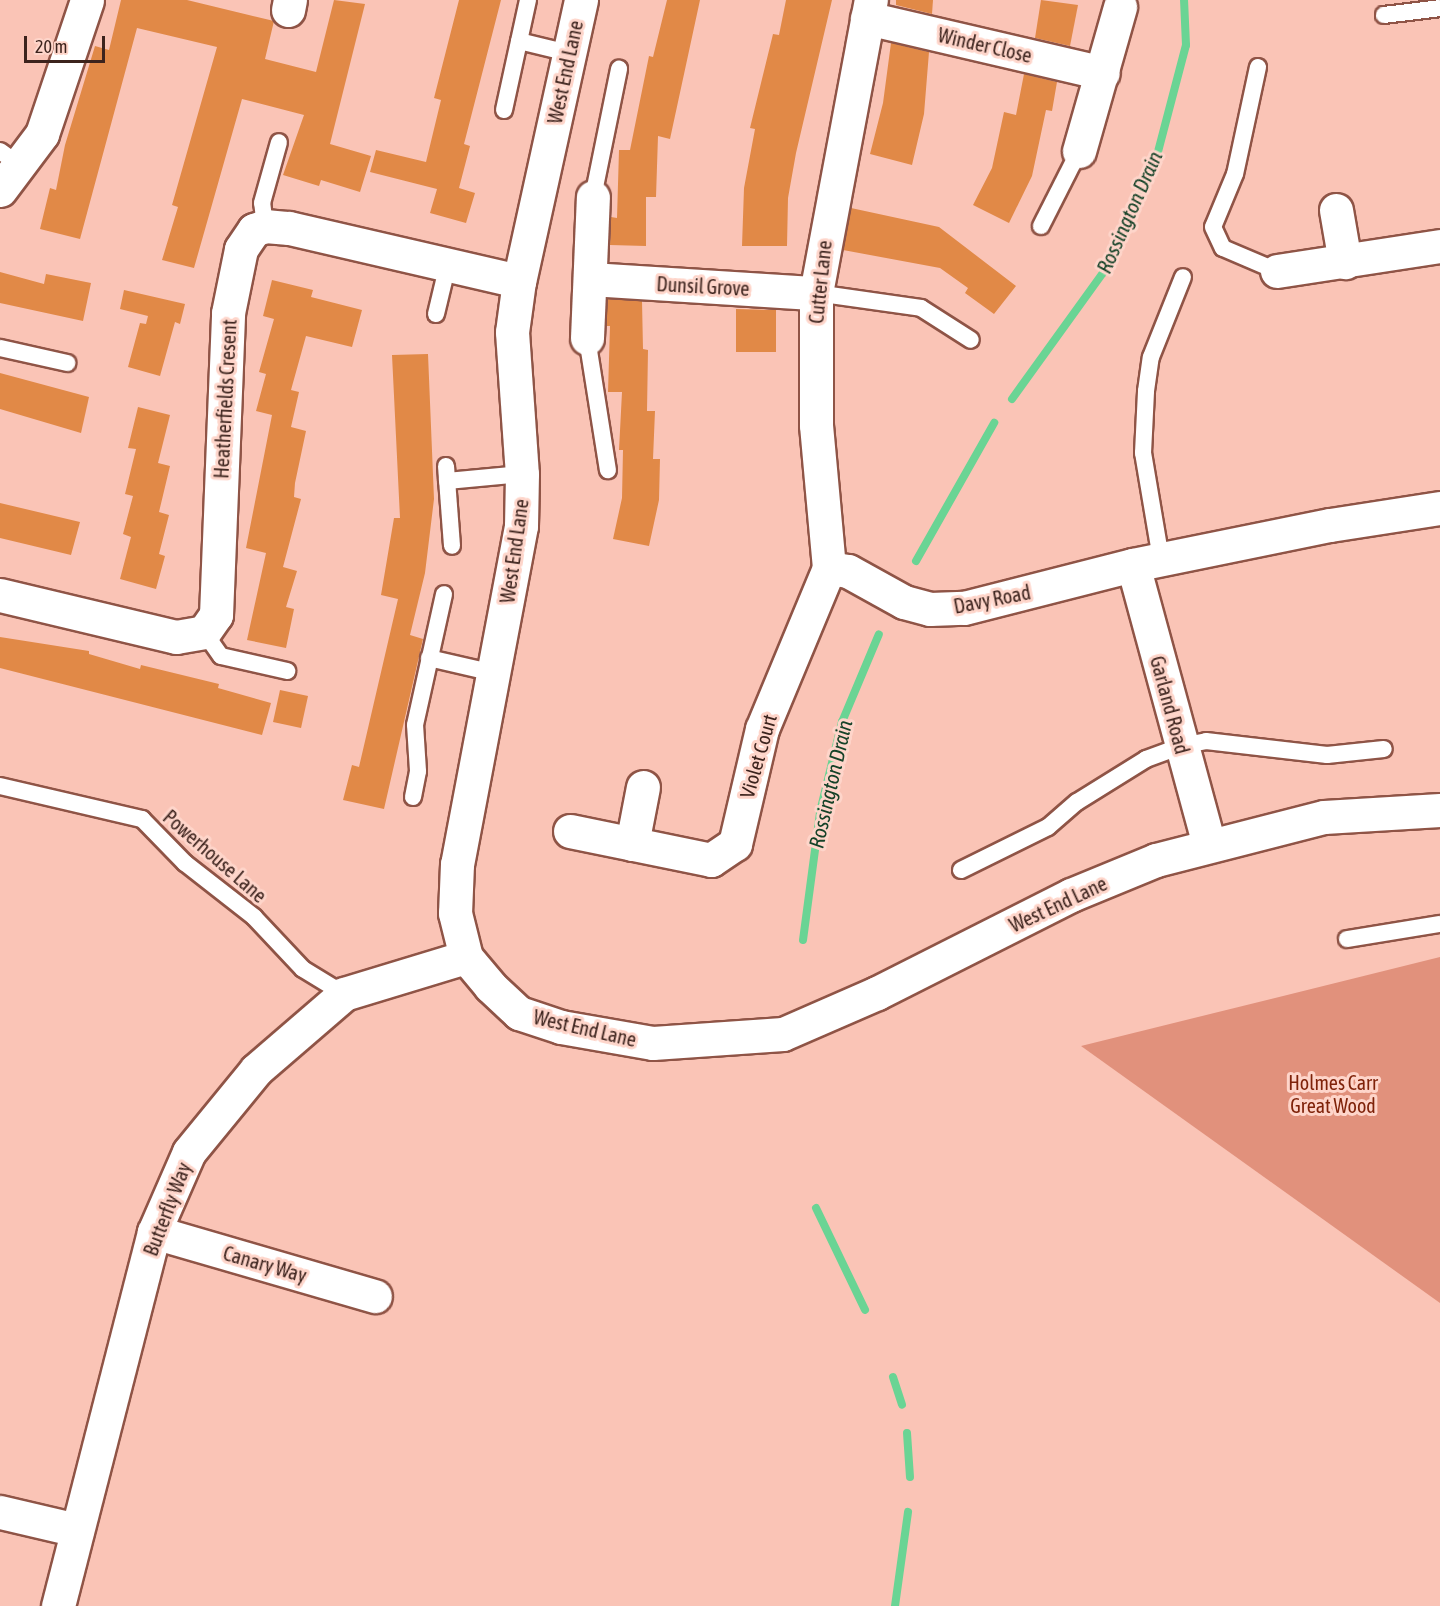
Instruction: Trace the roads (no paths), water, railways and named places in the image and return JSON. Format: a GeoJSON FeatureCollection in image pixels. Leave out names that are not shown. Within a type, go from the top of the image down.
{"type":"FeatureCollection","features":[{"type":"Feature","properties":{"kind":"street"},"geometry":{"type":"LineString","coordinates":[[7,169],[42,134],[87,0]]}},
{"type":"Feature","properties":{"kind":"street","name":"West End Lane"},"geometry":{"type":"LineString","coordinates":[[581,0],[519,280],[512,332],[522,474],[521,526],[457,864],[455,913],[466,957],[490,986],[519,1013],[561,1027],[653,1043],[783,1034],[877,993],[1071,896],[1156,860],[1209,844],[1324,817],[1440,810]]}},
{"type":"Feature","properties":{"kind":"street"},"geometry":{"type":"LineString","coordinates":[[1078,150],[1103,73],[1120,3]]}},
{"type":"Feature","properties":{"kind":"street","name":"Winder Close"},"geometry":{"type":"LineString","coordinates":[[869,9],[1103,73]]}},
{"type":"Feature","properties":{"kind":"street","name":"Cutter Lane"},"geometry":{"type":"LineString","coordinates":[[829,568],[816,425],[816,293],[869,9]]}},
{"type":"Feature","properties":{"kind":"street"},"geometry":{"type":"LineString","coordinates":[[587,338],[593,197]]}},
{"type":"Feature","properties":{"kind":"street"},"geometry":{"type":"LineString","coordinates":[[1336,210],[1345,262]]}},
{"type":"Feature","properties":{"kind":"street"},"geometry":{"type":"LineString","coordinates":[[265,226],[519,280]]}},
{"type":"Feature","properties":{"kind":"street","name":"Heatherfields Cresent"},"geometry":{"type":"LineString","coordinates":[[204,632],[216,615],[221,565],[228,313],[241,249],[254,230],[265,226]]}},
{"type":"Feature","properties":{"kind":"street"},"geometry":{"type":"LineString","coordinates":[[1277,271],[1440,246]]}},
{"type":"Feature","properties":{"kind":"street","name":"Dunsil Grove"},"geometry":{"type":"LineString","coordinates":[[591,279],[816,293]]}},
{"type":"Feature","properties":{"kind":"street","name":"Davy Road"},"geometry":{"type":"LineString","coordinates":[[829,568],[848,571],[904,602],[930,609],[964,608],[1147,562],[1330,525],[1440,508]]}},
{"type":"Feature","properties":{"kind":"street","name":"Garland Road"},"geometry":{"type":"LineString","coordinates":[[1147,562],[1181,746],[1209,844]]}},
{"type":"Feature","properties":{"kind":"street","name":"Violet Court"},"geometry":{"type":"LineString","coordinates":[[570,831],[711,860],[735,844],[762,729],[829,568]]}},
{"type":"Feature","properties":{"kind":"street"},"geometry":{"type":"LineString","coordinates":[[0,595],[176,637],[204,632]]}},
{"type":"Feature","properties":{"kind":"street"},"geometry":{"type":"LineString","coordinates":[[632,844],[643,787]]}},
{"type":"Feature","properties":{"kind":"street","name":"Butterfly Way"},"geometry":{"type":"LineString","coordinates":[[58,1606],[154,1232],[189,1152],[256,1070],[344,994],[466,957]]}},
{"type":"Feature","properties":{"kind":"street","name":"Canary Way"},"geometry":{"type":"LineString","coordinates":[[154,1232],[375,1296]]}},
{"type":"Feature","properties":{"kind":"street"},"geometry":{"type":"LineString","coordinates":[[0,1512],[77,1530]]}},
{"type":"Feature","properties":{"kind":"lane"},"geometry":{"type":"LineString","coordinates":[[504,110],[528,0]]}},
{"type":"Feature","properties":{"kind":"lane"},"geometry":{"type":"LineString","coordinates":[[1384,15],[1440,8]]}},
{"type":"Feature","properties":{"kind":"lane"},"geometry":{"type":"LineString","coordinates":[[519,41],[569,53]]}},
{"type":"Feature","properties":{"kind":"lane"},"geometry":{"type":"LineString","coordinates":[[1258,67],[1235,174],[1212,227],[1223,248],[1277,271]]}},
{"type":"Feature","properties":{"kind":"lane"},"geometry":{"type":"LineString","coordinates":[[593,197],[620,69]]}},
{"type":"Feature","properties":{"kind":"lane"},"geometry":{"type":"LineString","coordinates":[[265,226],[262,203],[279,142]]}},
{"type":"Feature","properties":{"kind":"lane"},"geometry":{"type":"LineString","coordinates":[[1041,226],[1078,150]]}},
{"type":"Feature","properties":{"kind":"lane"},"geometry":{"type":"LineString","coordinates":[[436,314],[448,264]]}},
{"type":"Feature","properties":{"kind":"lane"},"geometry":{"type":"LineString","coordinates":[[1147,562],[1143,453],[1146,391],[1151,357],[1183,277]]}},
{"type":"Feature","properties":{"kind":"lane"},"geometry":{"type":"LineString","coordinates":[[816,293],[921,308],[970,340]]}},
{"type":"Feature","properties":{"kind":"lane"},"geometry":{"type":"LineString","coordinates":[[587,338],[608,470]]}},
{"type":"Feature","properties":{"kind":"lane"},"geometry":{"type":"LineString","coordinates":[[0,348],[67,363]]}},
{"type":"Feature","properties":{"kind":"lane"},"geometry":{"type":"LineString","coordinates":[[452,546],[447,473],[522,474]]}},
{"type":"Feature","properties":{"kind":"lane"},"geometry":{"type":"LineString","coordinates":[[413,797],[418,771],[415,725],[444,594]]}},
{"type":"Feature","properties":{"kind":"lane"},"geometry":{"type":"LineString","coordinates":[[204,632],[221,656],[287,671]]}},
{"type":"Feature","properties":{"kind":"lane"},"geometry":{"type":"LineString","coordinates":[[429,658],[494,673]]}},
{"type":"Feature","properties":{"kind":"lane"},"geometry":{"type":"LineString","coordinates":[[961,870],[1048,827],[1077,802],[1146,759],[1181,746],[1206,741],[1327,755],[1384,749]]}},
{"type":"Feature","properties":{"kind":"lane","name":"Powerhouse Lane"},"geometry":{"type":"LineString","coordinates":[[0,786],[142,819],[185,863],[254,917],[303,969],[344,994]]}},
{"type":"Feature","properties":{"kind":"lane"},"geometry":{"type":"LineString","coordinates":[[1347,939],[1440,924]]}},
{"type":"Feature","properties":{"kind":"waterway","name":"Rossington Drain"},"geometry":{"type":"LineString","coordinates":[[1012,399],[1103,273],[1154,167],[1186,45],[1184,0]]}},
{"type":"Feature","properties":{"kind":"waterway","name":"Rossington Drain"},"geometry":{"type":"LineString","coordinates":[[916,561],[994,423]]}},
{"type":"Feature","properties":{"kind":"waterway","name":"Rossington Drain"},"geometry":{"type":"LineString","coordinates":[[803,940],[820,812],[842,722],[879,634]]}},
{"type":"Feature","properties":{"kind":"waterway","name":"Rossington Drain"},"geometry":{"type":"LineString","coordinates":[[816,1208],[865,1310]]}},
{"type":"Feature","properties":{"kind":"waterway","name":"Rossington Drain"},"geometry":{"type":"LineString","coordinates":[[893,1377],[902,1405]]}},
{"type":"Feature","properties":{"kind":"waterway","name":"Rossington Drain"},"geometry":{"type":"LineString","coordinates":[[907,1433],[910,1477]]}},
{"type":"Feature","properties":{"kind":"waterway","name":"Rossington Drain"},"geometry":{"type":"LineString","coordinates":[[895,1606],[908,1512]]}},
{"type":"Feature","properties":{"kind":"park label","name":"Holmes Carr Great Wood"},"geometry":{"type":"Point","coordinates":[1333,1094]}}]}
